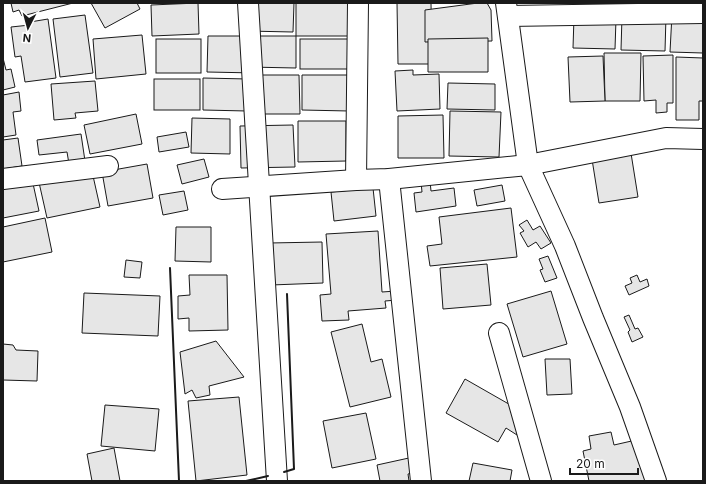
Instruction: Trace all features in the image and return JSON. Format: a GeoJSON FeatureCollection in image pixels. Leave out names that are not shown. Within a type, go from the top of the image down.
{"type":"FeatureCollection","features":[{"type":"Feature","properties":{"kind":"street"},"geometry":{"type":"LineString","coordinates":[[248,3],[276,481]]}},
{"type":"Feature","properties":{"kind":"street"},"geometry":{"type":"LineString","coordinates":[[356,180],[358,3]]}},
{"type":"Feature","properties":{"kind":"street"},"geometry":{"type":"LineString","coordinates":[[656,481],[630,407],[565,246],[528,165],[507,10],[703,13]]}},
{"type":"Feature","properties":{"kind":"street"},"geometry":{"type":"LineString","coordinates":[[222,189],[389,179],[528,165],[666,138],[703,139]]}},
{"type":"Feature","properties":{"kind":"street"},"geometry":{"type":"LineString","coordinates":[[3,179],[108,166]]}},
{"type":"Feature","properties":{"kind":"street"},"geometry":{"type":"LineString","coordinates":[[389,179],[421,481]]}},
{"type":"Feature","properties":{"kind":"street"},"geometry":{"type":"LineString","coordinates":[[499,333],[541,481]]}},
{"type":"Feature","properties":{"kind":"building"},"geometry":{"type":"Polygon","coordinates":[[[11,3],[73,3],[22,16],[19,10],[13,12],[11,3]]]}},
{"type":"Feature","properties":{"kind":"building"},"geometry":{"type":"Polygon","coordinates":[[[91,3],[137,3],[140,9],[105,28],[91,3]]]}},
{"type":"Feature","properties":{"kind":"building"},"geometry":{"type":"Polygon","coordinates":[[[198,3],[199,34],[152,36],[151,5],[198,3]]]}},
{"type":"Feature","properties":{"kind":"building"},"geometry":{"type":"Polygon","coordinates":[[[247,3],[294,3],[293,32],[246,31],[247,3]]]}},
{"type":"Feature","properties":{"kind":"building"},"geometry":{"type":"Polygon","coordinates":[[[296,3],[350,3],[350,36],[296,36],[296,3]]]}},
{"type":"Feature","properties":{"kind":"building"},"geometry":{"type":"Polygon","coordinates":[[[397,3],[431,3],[432,64],[398,64],[397,3]]]}},
{"type":"Feature","properties":{"kind":"building"},"geometry":{"type":"Polygon","coordinates":[[[487,3],[491,10],[492,41],[425,42],[425,10],[487,3]]]}},
{"type":"Feature","properties":{"kind":"building"},"geometry":{"type":"Polygon","coordinates":[[[672,14],[703,16],[703,53],[670,52],[672,14]]]}},
{"type":"Feature","properties":{"kind":"building"},"geometry":{"type":"Polygon","coordinates":[[[85,15],[93,73],[60,77],[53,19],[85,15]]]}},
{"type":"Feature","properties":{"kind":"building"},"geometry":{"type":"Polygon","coordinates":[[[622,16],[666,16],[665,51],[621,50],[622,16]]]}},
{"type":"Feature","properties":{"kind":"building"},"geometry":{"type":"Polygon","coordinates":[[[574,17],[616,19],[615,49],[573,48],[574,17]]]}},
{"type":"Feature","properties":{"kind":"building"},"geometry":{"type":"Polygon","coordinates":[[[48,19],[56,78],[25,82],[21,56],[15,57],[11,27],[30,25],[30,22],[48,19]]]}},
{"type":"Feature","properties":{"kind":"building"},"geometry":{"type":"Polygon","coordinates":[[[142,35],[146,74],[96,79],[93,39],[142,35]]]}},
{"type":"Feature","properties":{"kind":"building"},"geometry":{"type":"Polygon","coordinates":[[[208,36],[256,36],[256,73],[207,72],[208,36]]]}},
{"type":"Feature","properties":{"kind":"building"},"geometry":{"type":"Polygon","coordinates":[[[247,36],[296,36],[296,68],[247,67],[247,36]]]}},
{"type":"Feature","properties":{"kind":"building"},"geometry":{"type":"Polygon","coordinates":[[[488,38],[488,72],[428,72],[428,39],[488,38]]]}},
{"type":"Feature","properties":{"kind":"building"},"geometry":{"type":"Polygon","coordinates":[[[156,39],[201,39],[201,73],[156,73],[156,39]]]}},
{"type":"Feature","properties":{"kind":"building"},"geometry":{"type":"Polygon","coordinates":[[[300,39],[349,39],[349,69],[300,69],[300,39]]]}},
{"type":"Feature","properties":{"kind":"building"},"geometry":{"type":"Polygon","coordinates":[[[604,53],[641,53],[640,101],[605,101],[604,53]]]}},
{"type":"Feature","properties":{"kind":"building"},"geometry":{"type":"Polygon","coordinates":[[[673,55],[673,103],[667,103],[667,112],[656,113],[656,100],[644,101],[643,56],[673,55]]]}},
{"type":"Feature","properties":{"kind":"building"},"geometry":{"type":"Polygon","coordinates":[[[603,56],[605,101],[570,102],[568,57],[603,56]]]}},
{"type":"Feature","properties":{"kind":"building"},"geometry":{"type":"Polygon","coordinates":[[[676,57],[703,58],[703,101],[699,101],[699,120],[676,120],[676,57]]]}},
{"type":"Feature","properties":{"kind":"building"},"geometry":{"type":"Polygon","coordinates":[[[3,58],[6,70],[11,69],[15,87],[3,90],[3,58]]]}},
{"type":"Feature","properties":{"kind":"building"},"geometry":{"type":"Polygon","coordinates":[[[413,70],[413,75],[439,74],[440,109],[397,111],[395,71],[413,70]]]}},
{"type":"Feature","properties":{"kind":"building"},"geometry":{"type":"Polygon","coordinates":[[[253,75],[299,75],[300,114],[254,114],[253,75]]]}},
{"type":"Feature","properties":{"kind":"building"},"geometry":{"type":"Polygon","coordinates":[[[302,75],[349,75],[349,111],[302,110],[302,75]]]}},
{"type":"Feature","properties":{"kind":"building"},"geometry":{"type":"Polygon","coordinates":[[[203,78],[248,79],[247,111],[203,110],[203,78]]]}},
{"type":"Feature","properties":{"kind":"building"},"geometry":{"type":"Polygon","coordinates":[[[154,79],[200,79],[200,110],[154,110],[154,79]]]}},
{"type":"Feature","properties":{"kind":"building"},"geometry":{"type":"Polygon","coordinates":[[[95,81],[98,111],[75,113],[76,118],[54,120],[51,84],[95,81]]]}},
{"type":"Feature","properties":{"kind":"building"},"geometry":{"type":"Polygon","coordinates":[[[448,83],[495,84],[495,110],[447,109],[448,83]]]}},
{"type":"Feature","properties":{"kind":"building"},"geometry":{"type":"Polygon","coordinates":[[[19,92],[21,111],[13,112],[16,135],[3,137],[3,95],[19,92]]]}},
{"type":"Feature","properties":{"kind":"building"},"geometry":{"type":"Polygon","coordinates":[[[450,111],[501,112],[499,157],[449,156],[450,111]]]}},
{"type":"Feature","properties":{"kind":"building"},"geometry":{"type":"Polygon","coordinates":[[[136,114],[142,144],[90,154],[84,125],[136,114]]]}},
{"type":"Feature","properties":{"kind":"building"},"geometry":{"type":"Polygon","coordinates":[[[443,115],[444,158],[398,158],[398,116],[443,115]]]}},
{"type":"Feature","properties":{"kind":"building"},"geometry":{"type":"Polygon","coordinates":[[[192,118],[230,119],[230,154],[191,153],[192,118]]]}},
{"type":"Feature","properties":{"kind":"building"},"geometry":{"type":"Polygon","coordinates":[[[298,121],[346,121],[346,161],[298,162],[298,121]]]}},
{"type":"Feature","properties":{"kind":"building"},"geometry":{"type":"Polygon","coordinates":[[[293,125],[295,167],[241,168],[240,126],[293,125]]]}},
{"type":"Feature","properties":{"kind":"building"},"geometry":{"type":"Polygon","coordinates":[[[186,132],[189,147],[159,152],[157,137],[186,132]]]}},
{"type":"Feature","properties":{"kind":"building"},"geometry":{"type":"Polygon","coordinates":[[[81,134],[85,161],[69,164],[67,152],[39,155],[37,140],[81,134]]]}},
{"type":"Feature","properties":{"kind":"building"},"geometry":{"type":"Polygon","coordinates":[[[18,138],[22,166],[3,169],[3,140],[18,138]]]}},
{"type":"Feature","properties":{"kind":"building"},"geometry":{"type":"Polygon","coordinates":[[[630,147],[638,197],[599,203],[591,153],[630,147]]]}},
{"type":"Feature","properties":{"kind":"building"},"geometry":{"type":"Polygon","coordinates":[[[204,159],[209,177],[182,184],[177,165],[204,159]]]}},
{"type":"Feature","properties":{"kind":"building"},"geometry":{"type":"Polygon","coordinates":[[[147,164],[153,198],[108,206],[102,172],[147,164]]]}},
{"type":"Feature","properties":{"kind":"building"},"geometry":{"type":"Polygon","coordinates":[[[91,167],[100,207],[47,218],[38,178],[91,167]]]}},
{"type":"Feature","properties":{"kind":"building"},"geometry":{"type":"Polygon","coordinates":[[[32,179],[39,211],[3,218],[3,185],[32,179]]]}},
{"type":"Feature","properties":{"kind":"building"},"geometry":{"type":"Polygon","coordinates":[[[430,181],[431,191],[454,188],[456,206],[416,212],[414,193],[422,192],[421,182],[430,181]]]}},
{"type":"Feature","properties":{"kind":"building"},"geometry":{"type":"Polygon","coordinates":[[[502,185],[505,201],[477,206],[474,190],[502,185]]]}},
{"type":"Feature","properties":{"kind":"building"},"geometry":{"type":"Polygon","coordinates":[[[373,188],[376,216],[334,221],[331,192],[373,188]]]}},
{"type":"Feature","properties":{"kind":"building"},"geometry":{"type":"Polygon","coordinates":[[[184,191],[188,210],[163,215],[159,195],[184,191]]]}},
{"type":"Feature","properties":{"kind":"building"},"geometry":{"type":"Polygon","coordinates":[[[511,208],[517,257],[430,266],[427,246],[442,244],[439,217],[511,208]]]}},
{"type":"Feature","properties":{"kind":"building"},"geometry":{"type":"Polygon","coordinates":[[[45,218],[52,252],[3,262],[3,227],[45,218]]]}},
{"type":"Feature","properties":{"kind":"building"},"geometry":{"type":"Polygon","coordinates":[[[527,220],[533,230],[540,226],[551,243],[541,249],[536,242],[528,247],[520,233],[524,231],[519,225],[527,220]]]}},
{"type":"Feature","properties":{"kind":"building"},"geometry":{"type":"Polygon","coordinates":[[[176,227],[211,227],[211,262],[175,261],[176,227]]]}},
{"type":"Feature","properties":{"kind":"building"},"geometry":{"type":"Polygon","coordinates":[[[378,231],[382,292],[396,291],[397,300],[385,301],[386,308],[348,311],[349,320],[322,321],[320,295],[331,294],[326,234],[378,231]]]}},
{"type":"Feature","properties":{"kind":"building"},"geometry":{"type":"Polygon","coordinates":[[[322,242],[323,283],[271,285],[269,243],[322,242]]]}},
{"type":"Feature","properties":{"kind":"building"},"geometry":{"type":"Polygon","coordinates":[[[548,256],[557,278],[545,282],[540,270],[543,269],[539,259],[548,256]]]}},
{"type":"Feature","properties":{"kind":"building"},"geometry":{"type":"Polygon","coordinates":[[[126,260],[142,262],[140,278],[124,277],[126,260]]]}},
{"type":"Feature","properties":{"kind":"building"},"geometry":{"type":"Polygon","coordinates":[[[487,264],[491,305],[443,309],[440,268],[487,264]]]}},
{"type":"Feature","properties":{"kind":"building"},"geometry":{"type":"Polygon","coordinates":[[[189,275],[227,275],[228,330],[189,331],[189,318],[178,319],[178,296],[190,295],[189,275]]]}},
{"type":"Feature","properties":{"kind":"building"},"geometry":{"type":"Polygon","coordinates":[[[637,275],[640,282],[647,279],[649,286],[629,295],[625,286],[632,283],[630,278],[637,275]]]}},
{"type":"Feature","properties":{"kind":"building"},"geometry":{"type":"Polygon","coordinates":[[[551,291],[567,344],[523,357],[507,304],[551,291]]]}},
{"type":"Feature","properties":{"kind":"building"},"geometry":{"type":"Polygon","coordinates":[[[84,293],[160,296],[158,336],[82,333],[84,293]]]}},
{"type":"Feature","properties":{"kind":"building"},"geometry":{"type":"Polygon","coordinates":[[[629,315],[635,329],[638,328],[643,337],[632,342],[628,332],[630,330],[624,317],[629,315]]]}},
{"type":"Feature","properties":{"kind":"building"},"geometry":{"type":"Polygon","coordinates":[[[362,324],[371,362],[382,359],[391,397],[350,407],[331,332],[362,324]]]}},
{"type":"Feature","properties":{"kind":"building"},"geometry":{"type":"Polygon","coordinates":[[[216,341],[244,377],[209,386],[210,395],[196,398],[192,390],[185,394],[180,352],[216,341]]]}},
{"type":"Feature","properties":{"kind":"building"},"geometry":{"type":"Polygon","coordinates":[[[3,344],[13,345],[16,350],[38,351],[37,381],[3,380],[3,344]]]}},
{"type":"Feature","properties":{"kind":"building"},"geometry":{"type":"Polygon","coordinates":[[[545,359],[570,359],[572,394],[547,395],[545,359]]]}},
{"type":"Feature","properties":{"kind":"building"},"geometry":{"type":"Polygon","coordinates":[[[465,379],[514,407],[511,413],[525,421],[517,435],[506,428],[498,442],[446,413],[465,379]]]}},
{"type":"Feature","properties":{"kind":"building"},"geometry":{"type":"Polygon","coordinates":[[[239,397],[247,475],[196,481],[188,401],[239,397]]]}},
{"type":"Feature","properties":{"kind":"building"},"geometry":{"type":"Polygon","coordinates":[[[105,405],[159,409],[155,451],[101,446],[105,405]]]}},
{"type":"Feature","properties":{"kind":"building"},"geometry":{"type":"Polygon","coordinates":[[[366,413],[376,459],[332,468],[323,421],[366,413]]]}},
{"type":"Feature","properties":{"kind":"building"},"geometry":{"type":"Polygon","coordinates":[[[611,432],[614,445],[636,440],[645,481],[589,481],[583,451],[591,449],[589,436],[611,432]]]}},
{"type":"Feature","properties":{"kind":"building"},"geometry":{"type":"Polygon","coordinates":[[[114,448],[120,481],[92,481],[87,454],[114,448]]]}},
{"type":"Feature","properties":{"kind":"building"},"geometry":{"type":"Polygon","coordinates":[[[418,456],[421,471],[408,474],[409,481],[380,481],[377,465],[418,456]]]}},
{"type":"Feature","properties":{"kind":"building"},"geometry":{"type":"Polygon","coordinates":[[[473,463],[512,470],[510,481],[469,481],[473,463]]]}},
{"type":"Feature","properties":{"kind":"wall"},"geometry":{"type":"LineString","coordinates":[[170,268],[179,481]]}},
{"type":"Feature","properties":{"kind":"wall"},"geometry":{"type":"LineString","coordinates":[[284,472],[294,469],[287,294]]}},
{"type":"Feature","properties":{"kind":"wall"},"geometry":{"type":"LineString","coordinates":[[246,481],[268,476]]}}]}
